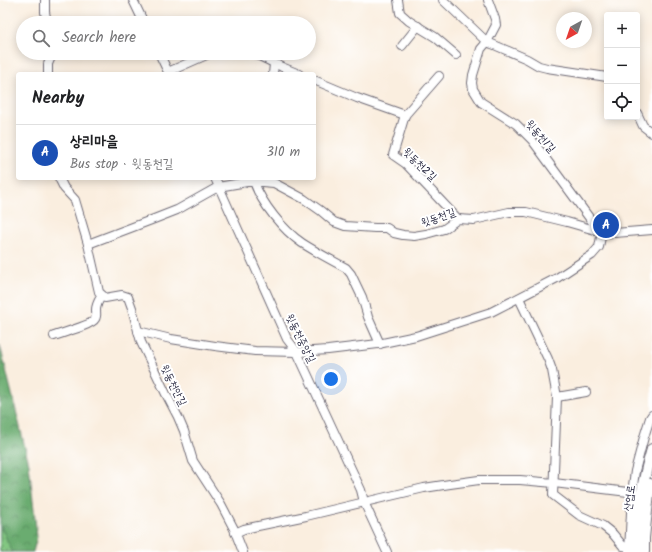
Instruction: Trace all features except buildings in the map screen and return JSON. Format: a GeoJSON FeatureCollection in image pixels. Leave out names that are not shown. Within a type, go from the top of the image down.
{"type":"FeatureCollection","features":[{"type":"Feature","properties":{"kind":"street"},"geometry":{"type":"LineString","coordinates":[[45,0],[46,16]]}},
{"type":"Feature","properties":{"kind":"street"},"geometry":{"type":"LineString","coordinates":[[133,0],[141,16]]}},
{"type":"Feature","properties":{"kind":"street"},"geometry":{"type":"LineString","coordinates":[[398,0],[400,14],[435,38],[456,55]]}},
{"type":"Feature","properties":{"kind":"street"},"geometry":{"type":"LineString","coordinates":[[443,0],[487,42],[540,66],[604,77]]}},
{"type":"Feature","properties":{"kind":"street","name":"윗동천1길"},"geometry":{"type":"LineString","coordinates":[[488,0],[496,25],[487,42],[481,49],[473,75],[473,89],[481,102],[516,124],[532,140],[600,232]]}},
{"type":"Feature","properties":{"kind":"street"},"geometry":{"type":"LineString","coordinates":[[402,46],[418,26]]}},
{"type":"Feature","properties":{"kind":"street"},"geometry":{"type":"LineString","coordinates":[[48,72],[50,60]]}},
{"type":"Feature","properties":{"kind":"street"},"geometry":{"type":"LineString","coordinates":[[162,60],[168,72]]}},
{"type":"Feature","properties":{"kind":"street"},"geometry":{"type":"LineString","coordinates":[[171,72],[196,60]]}},
{"type":"Feature","properties":{"kind":"street"},"geometry":{"type":"LineString","coordinates":[[266,60],[294,72]]}},
{"type":"Feature","properties":{"kind":"street"},"geometry":{"type":"LineString","coordinates":[[273,72],[274,64]]}},
{"type":"Feature","properties":{"kind":"street","name":"윗동천2길"},"geometry":{"type":"LineString","coordinates":[[439,76],[405,115],[393,156],[406,164],[458,219]]}},
{"type":"Feature","properties":{"kind":"street"},"geometry":{"type":"LineString","coordinates":[[316,81],[357,98],[405,115]]}},
{"type":"Feature","properties":{"kind":"street"},"geometry":{"type":"LineString","coordinates":[[640,120],[643,126],[652,133]]}},
{"type":"Feature","properties":{"kind":"street"},"geometry":{"type":"LineString","coordinates":[[54,336],[92,323],[95,320],[98,302],[102,295],[99,292],[88,244],[75,200],[64,188],[60,180]]}},
{"type":"Feature","properties":{"kind":"street","name":"윗동천중앙길"},"geometry":{"type":"LineString","coordinates":[[216,180],[287,339],[297,352],[387,552]]}},
{"type":"Feature","properties":{"kind":"street","name":"윗동천길"},"geometry":{"type":"LineString","coordinates":[[88,244],[177,210],[218,187],[247,182],[274,183],[304,199],[334,222],[345,226],[387,228],[403,235],[414,236],[444,229],[458,219],[474,220],[509,212],[526,212],[600,232],[615,233],[652,230]]}},
{"type":"Feature","properties":{"kind":"street"},"geometry":{"type":"LineString","coordinates":[[254,182],[257,190],[268,207],[284,228],[301,242],[346,268],[351,274],[362,297],[368,317],[380,344]]}},
{"type":"Feature","properties":{"kind":"street"},"geometry":{"type":"LineString","coordinates":[[138,331],[171,339],[255,351],[297,352],[343,349],[380,344],[416,336],[491,312],[519,298],[557,278],[592,255],[599,246],[600,232]]}},
{"type":"Feature","properties":{"kind":"street","name":"윗동천안길"},"geometry":{"type":"LineString","coordinates":[[102,295],[104,298],[122,296],[128,297],[142,342],[178,417],[193,460],[221,504],[236,533],[243,552]]}},
{"type":"Feature","properties":{"kind":"street"},"geometry":{"type":"LineString","coordinates":[[519,298],[548,359],[552,370],[557,398],[553,496],[579,515],[603,526],[613,534],[623,546],[631,550]]}},
{"type":"Feature","properties":{"kind":"street"},"geometry":{"type":"LineString","coordinates":[[557,398],[586,392]]}},
{"type":"Feature","properties":{"kind":"street"},"geometry":{"type":"LineString","coordinates":[[236,533],[244,529],[424,488],[479,480],[520,480],[554,483],[643,495],[635,471],[644,437],[652,415]]}},
{"type":"Feature","properties":{"kind":"street","name":"산업로"},"geometry":{"type":"LineString","coordinates":[[631,550],[636,537],[643,495],[645,471],[652,449]]}},
{"type":"Feature","properties":{"kind":"street","name":"산업로"},"geometry":{"type":"LineString","coordinates":[[644,552],[643,495],[652,473]]}},
{"type":"Feature","properties":{"kind":"green space"},"geometry":{"type":"Polygon","coordinates":[[[0,345],[29,464],[37,537],[33,552],[0,552],[0,345]]]}},
{"type":"Feature","properties":{"kind":"green space"},"geometry":{"type":"Polygon","coordinates":[[[0,525],[12,551],[13,552],[0,552],[0,525]]]}},
{"type":"Feature","properties":{"kind":"place","name":"상리마을"},"geometry":{"type":"Point","coordinates":[606,225]}}]}
